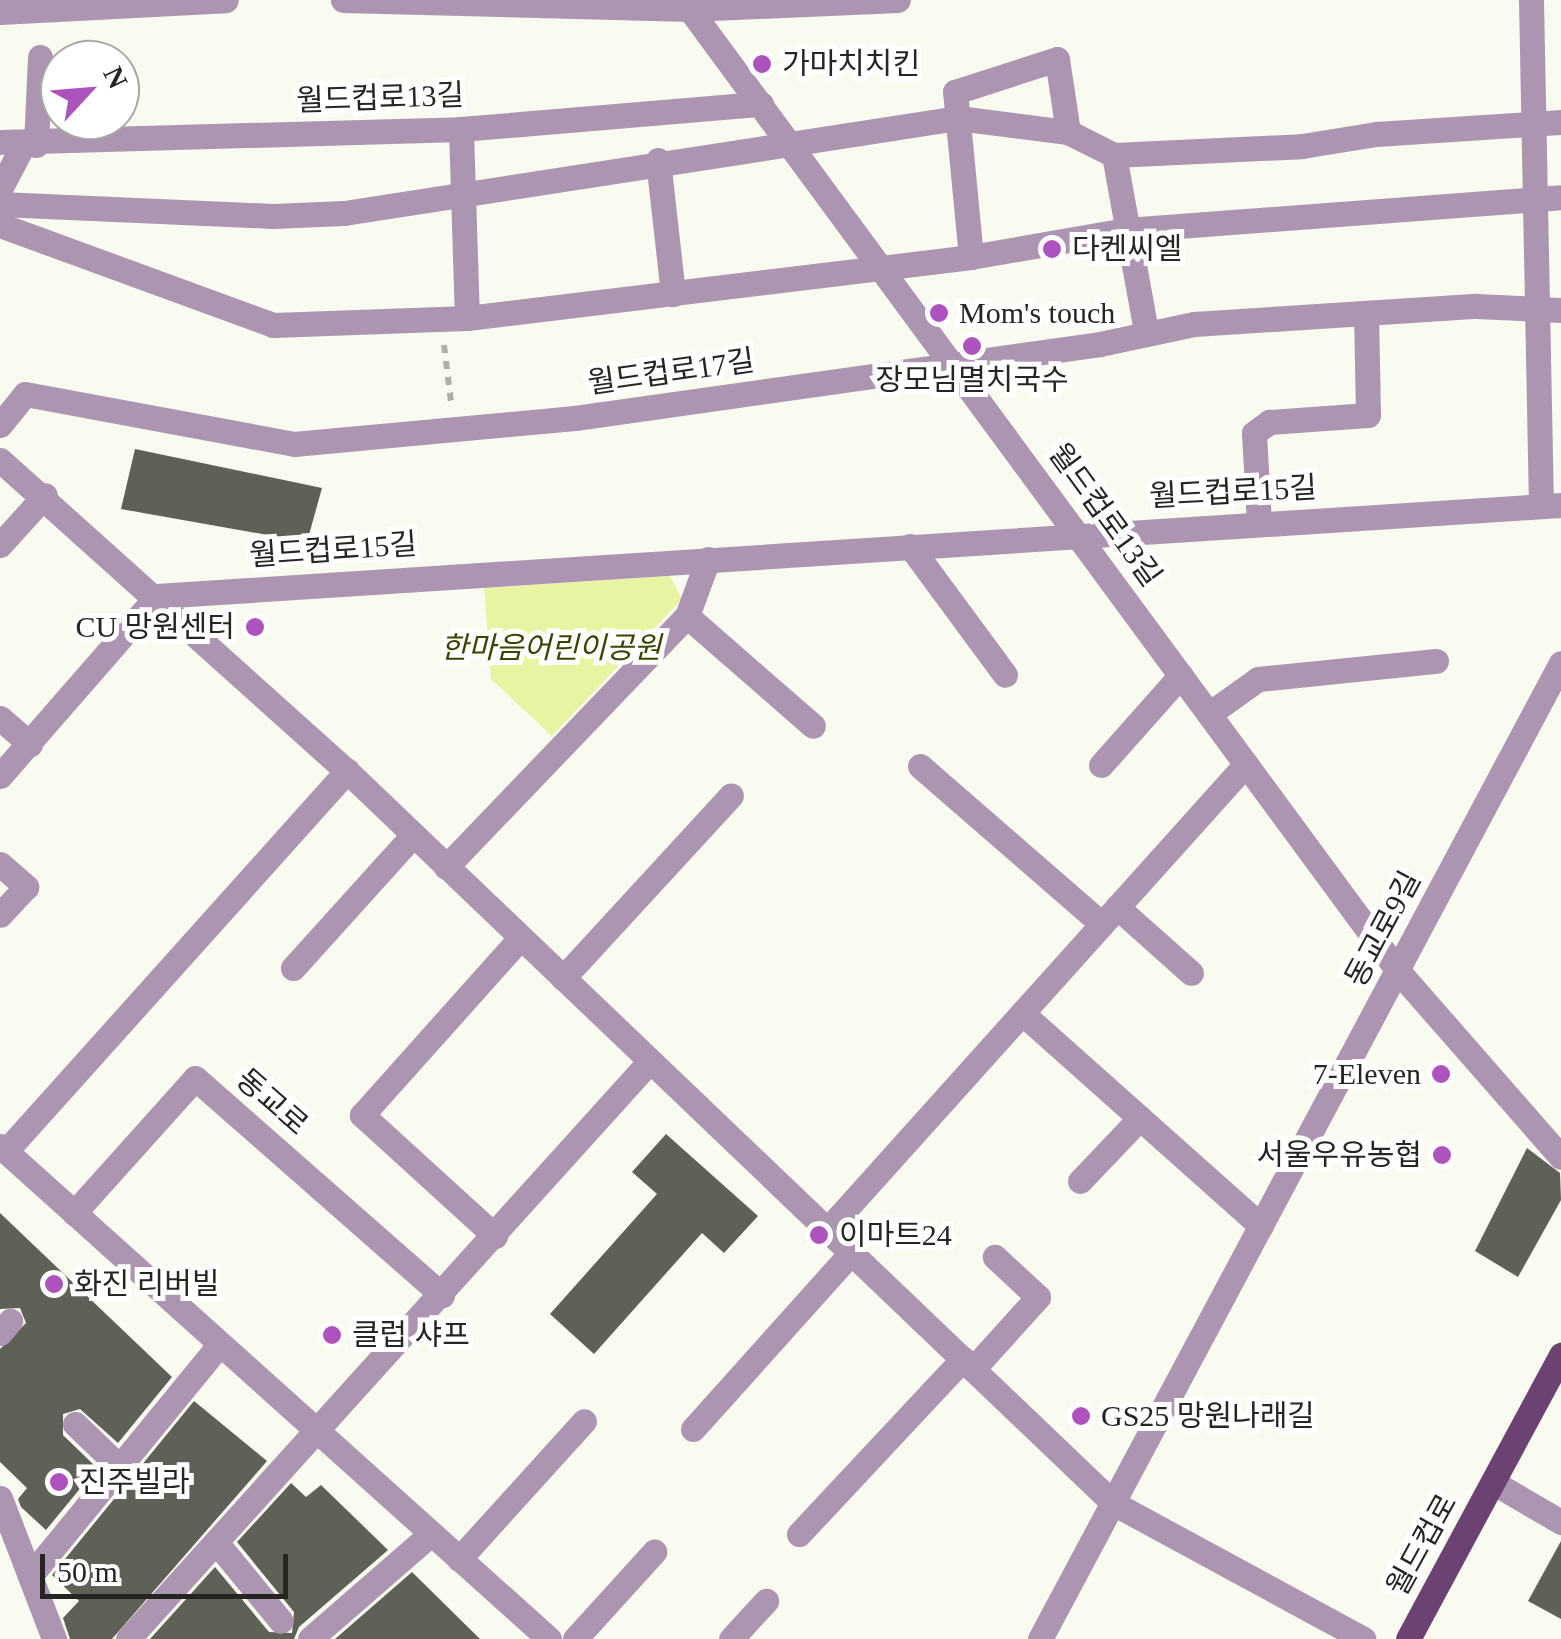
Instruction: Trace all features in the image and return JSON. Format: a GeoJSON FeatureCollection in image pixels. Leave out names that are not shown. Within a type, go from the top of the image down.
{"type":"FeatureCollection","features":[{"type":"Feature","properties":{"kind":"main road","name":"월드컵로"},"geometry":{"type":"LineString","coordinates":[[1408,1639],[1561,1356]]}},
{"type":"Feature","properties":{"kind":"street"},"geometry":{"type":"LineString","coordinates":[[0,12],[226,0]]}},
{"type":"Feature","properties":{"kind":"street"},"geometry":{"type":"LineString","coordinates":[[343,0],[687,4],[898,0]]}},
{"type":"Feature","properties":{"kind":"street"},"geometry":{"type":"LineString","coordinates":[[1531,0],[1532,123],[1548,197],[1551,506]]}},
{"type":"Feature","properties":{"kind":"street","name":"월드컵로13길"},"geometry":{"type":"LineString","coordinates":[[687,4],[1398,971],[1561,1156]]}},
{"type":"Feature","properties":{"kind":"street"},"geometry":{"type":"LineString","coordinates":[[0,190],[20,144],[40,57]]}},
{"type":"Feature","properties":{"kind":"street"},"geometry":{"type":"LineString","coordinates":[[971,258],[955,92],[1056,59],[1068,132]]}},
{"type":"Feature","properties":{"kind":"street","name":"월드컵로13길"},"geometry":{"type":"LineString","coordinates":[[20,144],[461,128],[761,104]]}},
{"type":"Feature","properties":{"kind":"street"},"geometry":{"type":"LineString","coordinates":[[0,204],[273,216],[464,197],[658,160],[958,118],[1068,132],[1114,154],[1302,146],[1376,134],[1561,122]]}},
{"type":"Feature","properties":{"kind":"street"},"geometry":{"type":"LineString","coordinates":[[455,318],[464,197],[461,128]]}},
{"type":"Feature","properties":{"kind":"street"},"geometry":{"type":"LineString","coordinates":[[1114,154],[1146,331]]}},
{"type":"Feature","properties":{"kind":"street"},"geometry":{"type":"LineString","coordinates":[[658,160],[672,294]]}},
{"type":"Feature","properties":{"kind":"street"},"geometry":{"type":"LineString","coordinates":[[0,225],[273,325],[455,318],[971,258],[1126,230],[1548,197]]}},
{"type":"Feature","properties":{"kind":"street","name":"월드컵로17길"},"geometry":{"type":"LineString","coordinates":[[0,425],[25,394],[294,444],[456,429],[956,366],[1146,331],[1366,314],[1548,310]]}},
{"type":"Feature","properties":{"kind":"street"},"geometry":{"type":"LineString","coordinates":[[1259,523],[1254,433],[1269,422],[1368,415],[1366,314]]}},
{"type":"Feature","properties":{"kind":"street"},"geometry":{"type":"LineString","coordinates":[[0,460],[46,495],[347,771],[1113,1503],[1364,1639]]}},
{"type":"Feature","properties":{"kind":"street"},"geometry":{"type":"LineString","coordinates":[[0,544],[46,495]]}},
{"type":"Feature","properties":{"kind":"street","name":"월드컵로15길"},"geometry":{"type":"LineString","coordinates":[[158,596],[1551,506]]}},
{"type":"Feature","properties":{"kind":"street"},"geometry":{"type":"LineString","coordinates":[[910,546],[1005,675]]}},
{"type":"Feature","properties":{"kind":"street"},"geometry":{"type":"LineString","coordinates":[[446,867],[687,616],[708,559]]}},
{"type":"Feature","properties":{"kind":"street"},"geometry":{"type":"LineString","coordinates":[[0,776],[158,596]]}},
{"type":"Feature","properties":{"kind":"street"},"geometry":{"type":"LineString","coordinates":[[687,616],[813,726]]}},
{"type":"Feature","properties":{"kind":"street"},"geometry":{"type":"LineString","coordinates":[[1209,714],[1258,679],[1436,660]]}},
{"type":"Feature","properties":{"kind":"street","name":"동교로9길"},"geometry":{"type":"LineString","coordinates":[[1040,1639],[1561,664]]}},
{"type":"Feature","properties":{"kind":"street"},"geometry":{"type":"LineString","coordinates":[[1101,766],[1181,675]]}},
{"type":"Feature","properties":{"kind":"street"},"geometry":{"type":"LineString","coordinates":[[0,718],[30,744]]}},
{"type":"Feature","properties":{"kind":"street"},"geometry":{"type":"LineString","coordinates":[[828,1229],[1246,764]]}},
{"type":"Feature","properties":{"kind":"street"},"geometry":{"type":"LineString","coordinates":[[920,766],[1110,916],[1191,973]]}},
{"type":"Feature","properties":{"kind":"street"},"geometry":{"type":"LineString","coordinates":[[347,771],[3,1148],[549,1639]]}},
{"type":"Feature","properties":{"kind":"street"},"geometry":{"type":"LineString","coordinates":[[562,978],[731,795]]}},
{"type":"Feature","properties":{"kind":"street"},"geometry":{"type":"LineString","coordinates":[[292,968],[413,836]]}},
{"type":"Feature","properties":{"kind":"street"},"geometry":{"type":"LineString","coordinates":[[0,864],[26,887],[0,916]]}},
{"type":"Feature","properties":{"kind":"street"},"geometry":{"type":"LineString","coordinates":[[494,1236],[362,1116],[520,938]]}},
{"type":"Feature","properties":{"kind":"street"},"geometry":{"type":"LineString","coordinates":[[1022,1012],[1261,1226]]}},
{"type":"Feature","properties":{"kind":"street"},"geometry":{"type":"LineString","coordinates":[[128,1639],[319,1434],[649,1062]]}},
{"type":"Feature","properties":{"kind":"street","name":"동교로"},"geometry":{"type":"LineString","coordinates":[[74,1213],[195,1078],[442,1295]]}},
{"type":"Feature","properties":{"kind":"street"},"geometry":{"type":"LineString","coordinates":[[1080,1181],[1140,1118]]}},
{"type":"Feature","properties":{"kind":"street"},"geometry":{"type":"LineString","coordinates":[[693,1429],[852,1252]]}},
{"type":"Feature","properties":{"kind":"street"},"geometry":{"type":"LineString","coordinates":[[799,1534],[1038,1296],[995,1256]]}},
{"type":"Feature","properties":{"kind":"street"},"geometry":{"type":"LineString","coordinates":[[30,1576],[220,1344]]}},
{"type":"Feature","properties":{"kind":"street"},"geometry":{"type":"LineString","coordinates":[[459,1559],[584,1421]]}},
{"type":"Feature","properties":{"kind":"street"},"geometry":{"type":"LineString","coordinates":[[75,1424],[122,1468]]}},
{"type":"Feature","properties":{"kind":"street","name":"월드컵로"},"geometry":{"type":"LineString","coordinates":[[1494,1483],[1561,1522]]}},
{"type":"Feature","properties":{"kind":"street"},"geometry":{"type":"LineString","coordinates":[[0,1498],[54,1639]]}},
{"type":"Feature","properties":{"kind":"street"},"geometry":{"type":"LineString","coordinates":[[310,1639],[431,1534]]}},
{"type":"Feature","properties":{"kind":"street"},"geometry":{"type":"LineString","coordinates":[[216,1542],[281,1621]]}},
{"type":"Feature","properties":{"kind":"street"},"geometry":{"type":"LineString","coordinates":[[575,1639],[654,1552]]}},
{"type":"Feature","properties":{"kind":"street"},"geometry":{"type":"LineString","coordinates":[[731,1639],[766,1601]]}},
{"type":"Feature","properties":{"kind":"path"},"geometry":{"type":"LineString","coordinates":[[455,318],[456,429]]}},
{"type":"Feature","properties":{"kind":"green space","name":"한마음어린이공원"},"geometry":{"type":"Polygon","coordinates":[[[670,576],[682,599],[552,736],[491,679],[484,588],[670,576]]]}},
{"type":"Feature","properties":{"kind":"building"},"geometry":{"type":"Polygon","coordinates":[[[135,449],[322,488],[307,542],[121,509],[135,449]]]}},
{"type":"Feature","properties":{"kind":"building"},"geometry":{"type":"Polygon","coordinates":[[[666,1134],[758,1216],[724,1253],[702,1233],[594,1354],[550,1314],[657,1194],[632,1172],[666,1134]]]}},
{"type":"Feature","properties":{"kind":"building"},"geometry":{"type":"Polygon","coordinates":[[[1527,1148],[1560,1173],[1561,1200],[1518,1277],[1475,1251],[1527,1148]]]}},
{"type":"Feature","properties":{"kind":"building"},"geometry":{"type":"Polygon","coordinates":[[[0,1213],[172,1377],[118,1443],[80,1409],[63,1414],[63,1435],[97,1468],[46,1530],[21,1507],[18,1499],[27,1488],[0,1462],[0,1349],[26,1323],[20,1308],[0,1309],[0,1213]]]}},
{"type":"Feature","properties":{"kind":"building"},"geometry":{"type":"Polygon","coordinates":[[[194,1401],[267,1461],[112,1639],[70,1639],[63,1618],[79,1601],[52,1575],[194,1401]]]}},
{"type":"Feature","properties":{"kind":"building"},"geometry":{"type":"Polygon","coordinates":[[[291,1483],[306,1497],[321,1485],[388,1550],[299,1627],[294,1639],[150,1639],[215,1567],[269,1632],[292,1633],[294,1612],[237,1542],[291,1483]]]}},
{"type":"Feature","properties":{"kind":"building"},"geometry":{"type":"Polygon","coordinates":[[[1561,1541],[1561,1619],[1528,1601],[1561,1541]]]}},
{"type":"Feature","properties":{"kind":"building"},"geometry":{"type":"Polygon","coordinates":[[[412,1572],[480,1639],[335,1639],[412,1572]]]}},
{"type":"Feature","properties":{"kind":"place","name":"가마치치킨"},"geometry":{"type":"Point","coordinates":[762,64]}},
{"type":"Feature","properties":{"kind":"place","name":"다켄씨엘"},"geometry":{"type":"Point","coordinates":[1052,249]}},
{"type":"Feature","properties":{"kind":"place","name":"Mom's touch"},"geometry":{"type":"Point","coordinates":[939,313]}},
{"type":"Feature","properties":{"kind":"place","name":"장모님멸치국수"},"geometry":{"type":"Point","coordinates":[972,346]}},
{"type":"Feature","properties":{"kind":"place","name":"CU 망원센터"},"geometry":{"type":"Point","coordinates":[255,627]}},
{"type":"Feature","properties":{"kind":"place","name":"7-Eleven"},"geometry":{"type":"Point","coordinates":[1441,1074]}},
{"type":"Feature","properties":{"kind":"place","name":"서울우유농협"},"geometry":{"type":"Point","coordinates":[1442,1155]}},
{"type":"Feature","properties":{"kind":"place","name":"이마트24"},"geometry":{"type":"Point","coordinates":[819,1235]}},
{"type":"Feature","properties":{"kind":"place","name":"화진 리버빌"},"geometry":{"type":"Point","coordinates":[54,1284]}},
{"type":"Feature","properties":{"kind":"place","name":"클럽 샤프"},"geometry":{"type":"Point","coordinates":[332,1335]}},
{"type":"Feature","properties":{"kind":"place","name":"GS25 망원나래길"},"geometry":{"type":"Point","coordinates":[1081,1416]}},
{"type":"Feature","properties":{"kind":"place","name":"진주빌라"},"geometry":{"type":"Point","coordinates":[59,1482]}}]}
